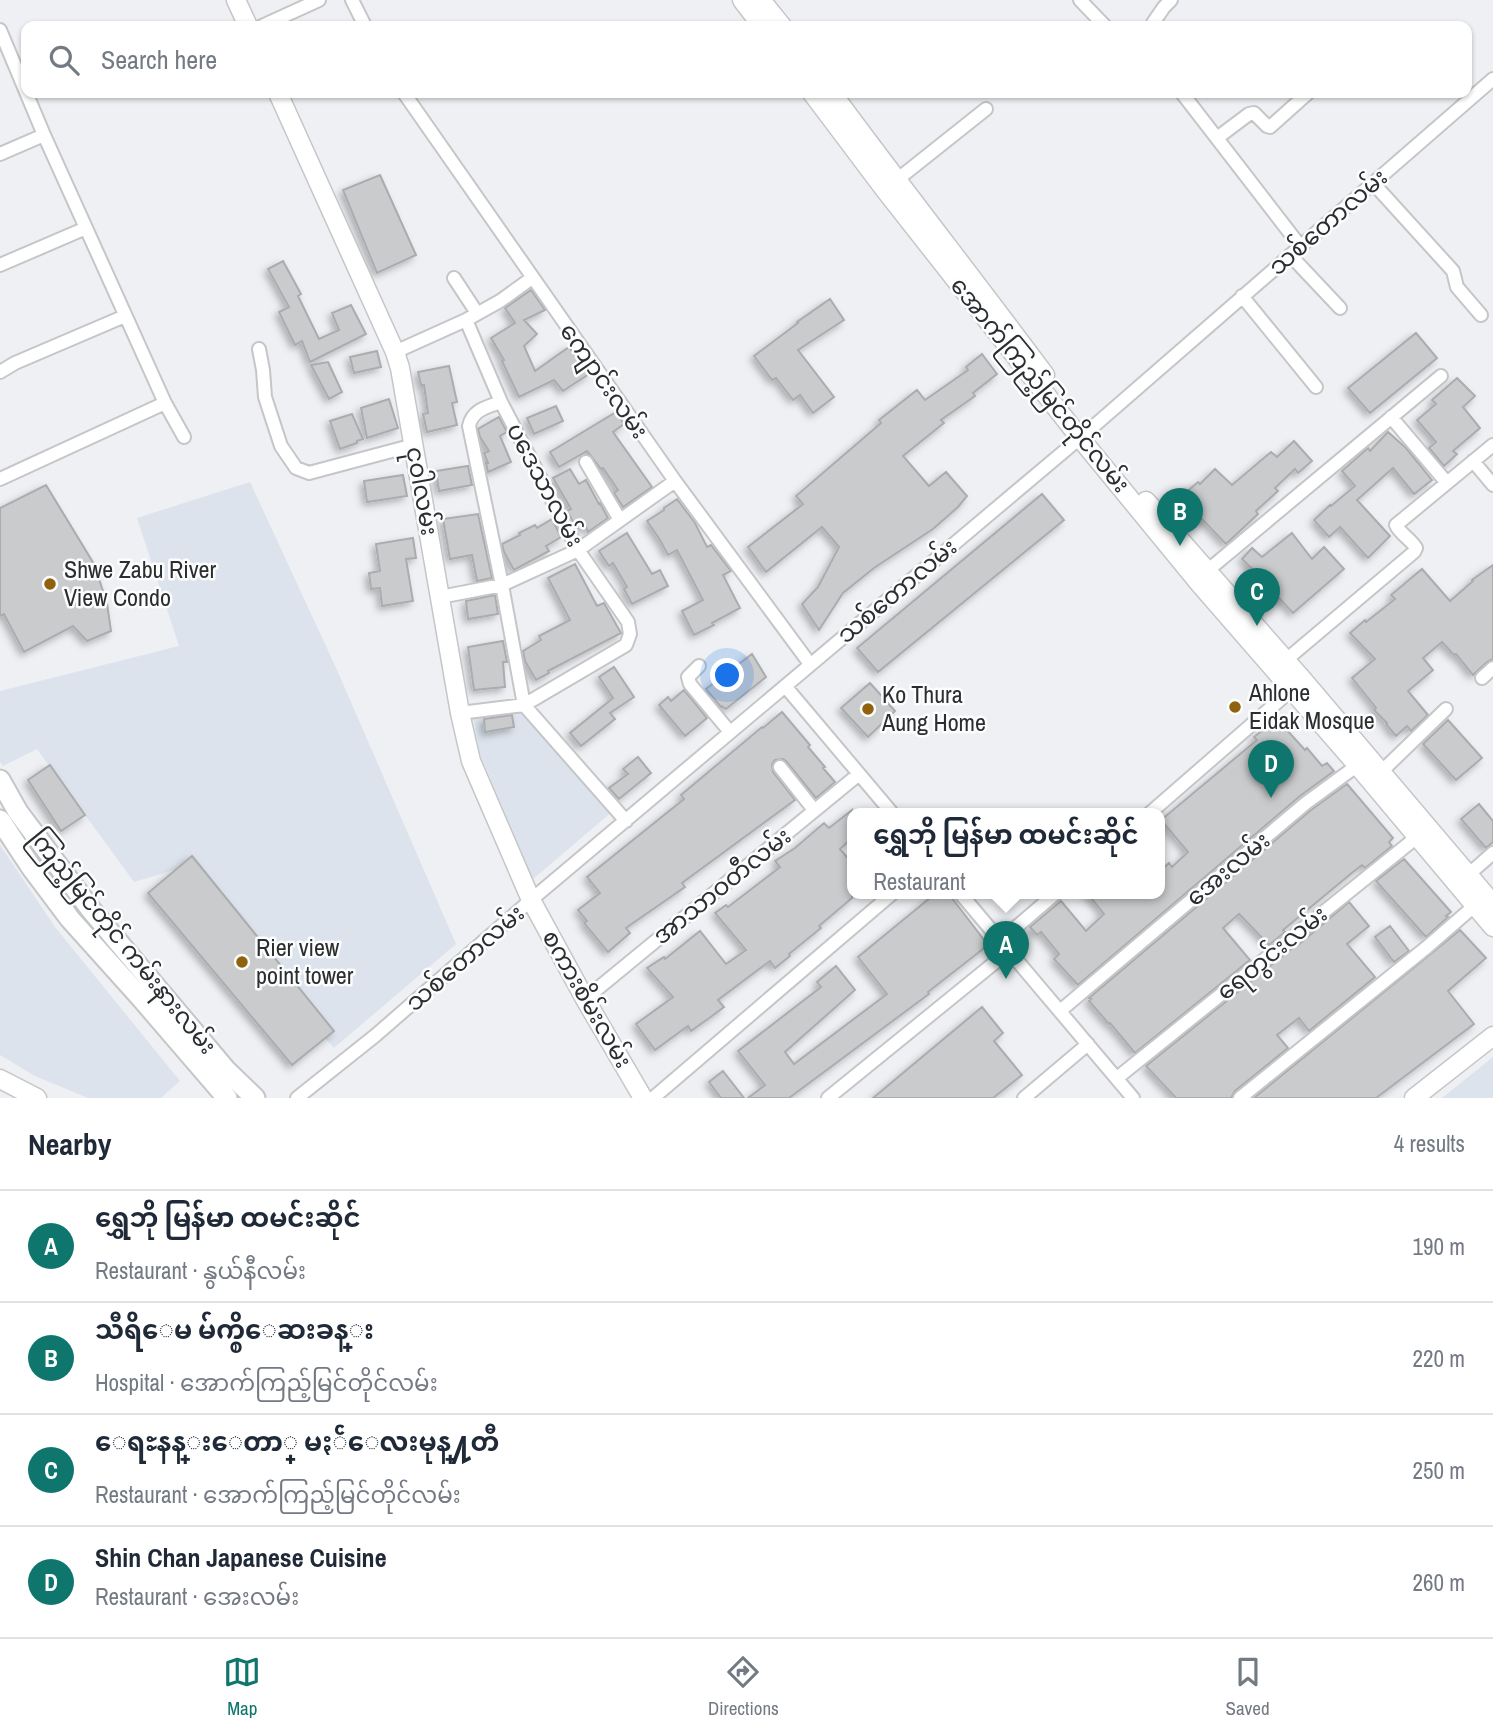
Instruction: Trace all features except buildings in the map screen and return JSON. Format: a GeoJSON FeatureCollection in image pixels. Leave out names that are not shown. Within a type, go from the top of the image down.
{"type":"FeatureCollection","features":[{"type":"Feature","properties":{"kind":"main road"},"geometry":{"type":"LineString","coordinates":[[236,0],[246,21]]}},
{"type":"Feature","properties":{"kind":"main road"},"geometry":{"type":"LineString","coordinates":[[749,1],[759,21]]}},
{"type":"Feature","properties":{"kind":"main road"},"geometry":{"type":"LineString","coordinates":[[749,1],[775,21]]}},
{"type":"Feature","properties":{"kind":"main road","name":"ငုဝါလမ်း"},"geometry":{"type":"LineString","coordinates":[[280,98],[400,368],[460,713],[471,761],[531,901]]}},
{"type":"Feature","properties":{"kind":"main road","name":"အောက်ကြည့်မြင်တိုင်လမ်း"},"geometry":{"type":"LineString","coordinates":[[817,98],[855,137],[916,218],[984,293],[1083,435],[1485,902]]}},
{"type":"Feature","properties":{"kind":"main road","name":"အောက်ကြည့်မြင်တိုင်လမ်း"},"geometry":{"type":"LineString","coordinates":[[835,98],[855,137]]}},
{"type":"Feature","properties":{"kind":"main road","name":"အောက်ကြည့်မြင်တိုင်လမ်း"},"geometry":{"type":"LineString","coordinates":[[1363,762],[1381,772],[1423,833],[1468,875],[1485,902],[1493,927]]}},
{"type":"Feature","properties":{"kind":"main road","name":"ကြည့်မြင်တိုင် ကမ်းနားလမ်း"},"geometry":{"type":"LineString","coordinates":[[0,780],[18,812],[92,911],[226,1070],[255,1098]]}},
{"type":"Feature","properties":{"kind":"main road","name":"ကြည့်မြင်တိုင် ကမ်းနားလမ်း"},"geometry":{"type":"LineString","coordinates":[[0,820],[70,919],[227,1098]]}},
{"type":"Feature","properties":{"kind":"main road"},"geometry":{"type":"LineString","coordinates":[[31,867],[51,855]]}},
{"type":"Feature","properties":{"kind":"main road","name":"စကားစိမ်းလမ်း"},"geometry":{"type":"LineString","coordinates":[[531,901],[643,1098]]}},
{"type":"Feature","properties":{"kind":"main road"},"geometry":{"type":"LineString","coordinates":[[1414,1098],[1493,1036]]}},
{"type":"Feature","properties":{"kind":"main road"},"geometry":{"type":"LineString","coordinates":[[0,1079],[37,1098]]}},
{"type":"Feature","properties":{"kind":"street"},"geometry":{"type":"LineString","coordinates":[[273,21],[319,0]]}},
{"type":"Feature","properties":{"kind":"street"},"geometry":{"type":"LineString","coordinates":[[352,0],[362,21]]}},
{"type":"Feature","properties":{"kind":"street"},"geometry":{"type":"LineString","coordinates":[[1080,0],[1100,21]]}},
{"type":"Feature","properties":{"kind":"street"},"geometry":{"type":"LineString","coordinates":[[1154,21],[1171,0]]}},
{"type":"Feature","properties":{"kind":"street"},"geometry":{"type":"LineString","coordinates":[[0,32],[21,81]]}},
{"type":"Feature","properties":{"kind":"street","name":"သစ်တောလမ်း"},"geometry":{"type":"LineString","coordinates":[[1472,97],[1493,79]]}},
{"type":"Feature","properties":{"kind":"street"},"geometry":{"type":"LineString","coordinates":[[28,98],[125,316],[165,403],[184,437]]}},
{"type":"Feature","properties":{"kind":"street","name":"ကျောင်းလမ်း"},"geometry":{"type":"LineString","coordinates":[[407,98],[675,481],[810,664]]}},
{"type":"Feature","properties":{"kind":"street"},"geometry":{"type":"LineString","coordinates":[[1191,98],[1295,251],[1340,308]]}},
{"type":"Feature","properties":{"kind":"street"},"geometry":{"type":"LineString","coordinates":[[1217,138],[1249,114],[1254,113],[1270,127],[1302,98]]}},
{"type":"Feature","properties":{"kind":"street","name":"သစ်တောလမ်း"},"geometry":{"type":"LineString","coordinates":[[297,1098],[376,1035],[1083,435],[1471,98]]}},
{"type":"Feature","properties":{"kind":"street"},"geometry":{"type":"LineString","coordinates":[[891,186],[986,109]]}},
{"type":"Feature","properties":{"kind":"street"},"geometry":{"type":"LineString","coordinates":[[0,154],[44,135]]}},
{"type":"Feature","properties":{"kind":"street"},"geometry":{"type":"LineString","coordinates":[[1373,183],[1453,271],[1457,287],[1481,315]]}},
{"type":"Feature","properties":{"kind":"street"},"geometry":{"type":"LineString","coordinates":[[0,265],[86,229]]}},
{"type":"Feature","properties":{"kind":"street"},"geometry":{"type":"LineString","coordinates":[[454,278],[477,313]]}},
{"type":"Feature","properties":{"kind":"street"},"geometry":{"type":"LineString","coordinates":[[395,352],[466,320],[500,301],[532,278]]}},
{"type":"Feature","properties":{"kind":"street"},"geometry":{"type":"LineString","coordinates":[[1242,296],[1316,387]]}},
{"type":"Feature","properties":{"kind":"street"},"geometry":{"type":"LineString","coordinates":[[0,372],[125,316]]}},
{"type":"Feature","properties":{"kind":"street","name":"ပဒေသာလမ်း"},"geometry":{"type":"LineString","coordinates":[[466,320],[501,402],[578,550],[628,622],[630,634],[626,645],[524,705]]}},
{"type":"Feature","properties":{"kind":"street"},"geometry":{"type":"LineString","coordinates":[[259,349],[265,397],[281,446],[296,468],[309,473],[414,445]]}},
{"type":"Feature","properties":{"kind":"street"},"geometry":{"type":"LineString","coordinates":[[1203,577],[1441,376]]}},
{"type":"Feature","properties":{"kind":"street"},"geometry":{"type":"LineString","coordinates":[[501,402],[476,412],[470,418],[468,426],[524,705],[626,821]]}},
{"type":"Feature","properties":{"kind":"street"},"geometry":{"type":"LineString","coordinates":[[0,479],[165,403]]}},
{"type":"Feature","properties":{"kind":"street"},"geometry":{"type":"LineString","coordinates":[[1391,417],[1447,483]]}},
{"type":"Feature","properties":{"kind":"street"},"geometry":{"type":"LineString","coordinates":[[1279,665],[1413,552],[1416,548],[1413,543],[1396,525],[1493,444]]}},
{"type":"Feature","properties":{"kind":"street"},"geometry":{"type":"LineString","coordinates":[[1473,461],[1493,485]]}},
{"type":"Feature","properties":{"kind":"street"},"geometry":{"type":"LineString","coordinates":[[586,462],[620,520]]}},
{"type":"Feature","properties":{"kind":"street"},"geometry":{"type":"LineString","coordinates":[[440,597],[502,585],[578,550],[675,481]]}},
{"type":"Feature","properties":{"kind":"street"},"geometry":{"type":"LineString","coordinates":[[699,666],[688,677],[690,684],[730,732]]}},
{"type":"Feature","properties":{"kind":"street"},"geometry":{"type":"LineString","coordinates":[[1482,678],[1493,668]]}},
{"type":"Feature","properties":{"kind":"street"},"geometry":{"type":"LineString","coordinates":[[1156,808],[1298,685]]}},
{"type":"Feature","properties":{"kind":"street"},"geometry":{"type":"LineString","coordinates":[[785,686],[888,808]]}},
{"type":"Feature","properties":{"kind":"street"},"geometry":{"type":"LineString","coordinates":[[460,713],[524,705]]}},
{"type":"Feature","properties":{"kind":"street"},"geometry":{"type":"LineString","coordinates":[[1381,772],[1446,709]]}},
{"type":"Feature","properties":{"kind":"street","name":"အေးလမ်း"},"geometry":{"type":"LineString","coordinates":[[1060,1011],[1306,803],[1363,762]]}},
{"type":"Feature","properties":{"kind":"street"},"geometry":{"type":"LineString","coordinates":[[780,767],[814,810]]}},
{"type":"Feature","properties":{"kind":"street","name":"အာသာဝတီလမ်း"},"geometry":{"type":"LineString","coordinates":[[585,999],[859,774]]}},
{"type":"Feature","properties":{"kind":"street","name":"ရေတွင်းလမ်း"},"geometry":{"type":"LineString","coordinates":[[1116,1078],[1423,833]]}},
{"type":"Feature","properties":{"kind":"street"},"geometry":{"type":"LineString","coordinates":[[1468,875],[1493,853]]}},
{"type":"Feature","properties":{"kind":"street"},"geometry":{"type":"LineString","coordinates":[[653,1098],[886,899]]}},
{"type":"Feature","properties":{"kind":"street"},"geometry":{"type":"LineString","coordinates":[[965,899],[1133,1098]]}},
{"type":"Feature","properties":{"kind":"street"},"geometry":{"type":"LineString","coordinates":[[1000,941],[1049,899]]}},
{"type":"Feature","properties":{"kind":"street"},"geometry":{"type":"LineString","coordinates":[[1240,1098],[1485,902]]}},
{"type":"Feature","properties":{"kind":"street"},"geometry":{"type":"LineString","coordinates":[[828,1098],[1009,951]]}},
{"type":"Feature","properties":{"kind":"street"},"geometry":{"type":"LineString","coordinates":[[1024,1098],[1088,1044]]}},
{"type":"Feature","properties":{"kind":"shaded area"},"geometry":{"type":"Polygon","coordinates":[[[250,482],[337,670],[456,944],[334,1048],[174,870],[134,882],[37,749],[3,766],[0,762],[0,691],[179,646],[137,518],[250,482]]]}},
{"type":"Feature","properties":{"kind":"shaded area"},"geometry":{"type":"Polygon","coordinates":[[[524,705],[613,811],[533,879],[480,754],[472,713],[524,705]]]}},
{"type":"Feature","properties":{"kind":"shaded area"},"geometry":{"type":"Polygon","coordinates":[[[0,845],[55,927],[180,1081],[161,1098],[88,1098],[35,1076],[0,1055],[0,845]]]}},
{"type":"Feature","properties":{"kind":"shaded area"},"geometry":{"type":"Polygon","coordinates":[[[1493,1057],[1493,1098],[1442,1098],[1493,1057]]]}},
{"type":"Feature","properties":{"kind":"place","name":"သီရိေမ မ်က္စိေဆးခန္း"},"geometry":{"type":"Point","coordinates":[1180,546]}},
{"type":"Feature","properties":{"kind":"place","name":"Shwe Zabu River View Condo"},"geometry":{"type":"Point","coordinates":[50,584]}},
{"type":"Feature","properties":{"kind":"place","name":"ေရႊနန္းေတာ္ မႏၲေလးမုန္႔တီ"},"geometry":{"type":"Point","coordinates":[1257,626]}},
{"type":"Feature","properties":{"kind":"place","name":"Ahlone Eidak Mosque"},"geometry":{"type":"Point","coordinates":[1235,707]}},
{"type":"Feature","properties":{"kind":"place","name":"Ko Thura Aung Home"},"geometry":{"type":"Point","coordinates":[868,709]}},
{"type":"Feature","properties":{"kind":"place","name":"Shin Chan Japanese Cuisine"},"geometry":{"type":"Point","coordinates":[1271,798]}},
{"type":"Feature","properties":{"kind":"place","name":"Rier view point tower"},"geometry":{"type":"Point","coordinates":[242,962]}},
{"type":"Feature","properties":{"kind":"place","name":"ရွှေဘို မြန်မာ ထမင်းဆိုင်"},"geometry":{"type":"Point","coordinates":[1006,979]}}]}
